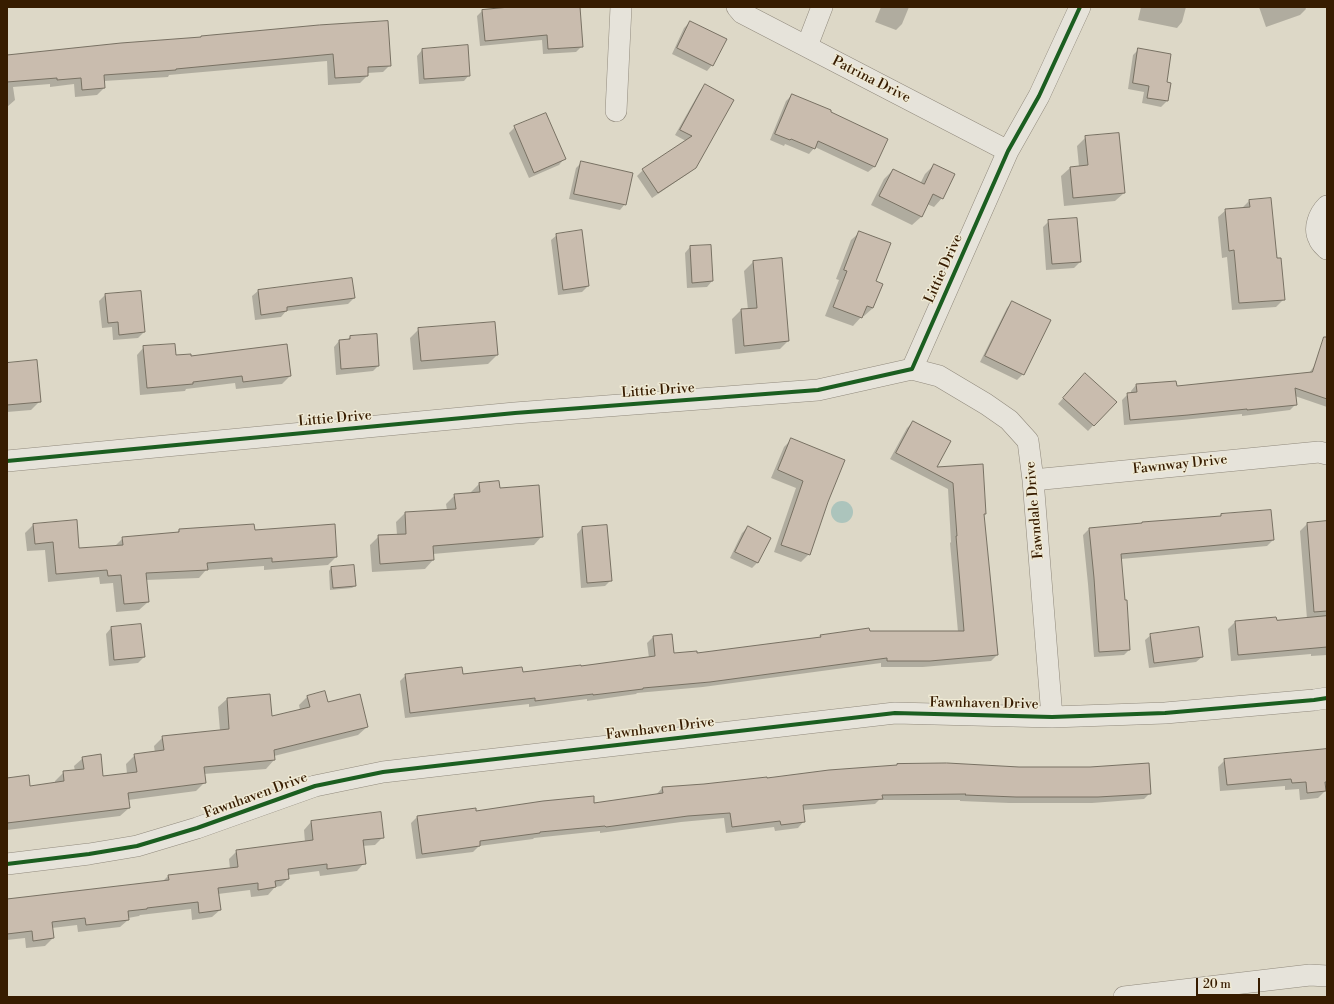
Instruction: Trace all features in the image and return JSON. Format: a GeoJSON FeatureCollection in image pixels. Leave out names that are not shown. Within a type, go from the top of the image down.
{"type":"FeatureCollection","features":[{"type":"Feature","properties":{"kind":"street"},"geometry":{"type":"LineString","coordinates":[[616,111],[621,7]]}},
{"type":"Feature","properties":{"kind":"street","name":"Patrina Drive"},"geometry":{"type":"LineString","coordinates":[[737,7],[742,13],[1008,151]]}},
{"type":"Feature","properties":{"kind":"street"},"geometry":{"type":"LineString","coordinates":[[807,46],[822,7]]}},
{"type":"Feature","properties":{"kind":"street","name":"Littie Drive"},"geometry":{"type":"LineString","coordinates":[[7,461],[515,413],[818,390],[912,369],[1008,151],[1039,96],[1080,7]]}},
{"type":"Feature","properties":{"kind":"street"},"geometry":{"type":"LineString","coordinates":[[1327,206],[1322,211],[1316,225],[1318,239],[1327,249]]}},
{"type":"Feature","properties":{"kind":"street","name":"Fawndale Drive"},"geometry":{"type":"LineString","coordinates":[[912,369],[939,376],[986,404],[1009,420],[1028,441],[1033,480],[1052,717]]}},
{"type":"Feature","properties":{"kind":"street","name":"Fawnway Drive"},"geometry":{"type":"LineString","coordinates":[[1033,480],[1250,458],[1319,452],[1327,454]]}},
{"type":"Feature","properties":{"kind":"street","name":"Fawnhaven Drive"},"geometry":{"type":"LineString","coordinates":[[7,864],[89,854],[137,846],[198,828],[315,786],[383,772],[894,713],[1052,717],[1165,713],[1327,698]]}},
{"type":"Feature","properties":{"kind":"street"},"geometry":{"type":"LineString","coordinates":[[1124,997],[1318,976]]}},
{"type":"Feature","properties":{"kind":"water"},"geometry":{"type":"Polygon","coordinates":[[[842,501],[850,504],[853,512],[850,520],[842,523],[834,520],[831,512],[834,504],[842,501]]]}},
{"type":"Feature","properties":{"kind":"building"},"geometry":{"type":"Polygon","coordinates":[[[510,7],[580,7],[583,47],[548,49],[547,35],[485,41],[482,10],[510,7]]]}},
{"type":"Feature","properties":{"kind":"building"},"geometry":{"type":"Polygon","coordinates":[[[388,21],[391,66],[368,67],[368,76],[335,78],[333,54],[176,70],[104,75],[105,88],[82,90],[81,78],[57,80],[57,78],[7,82],[7,55],[319,25],[388,21]]]}},
{"type":"Feature","properties":{"kind":"building"},"geometry":{"type":"Polygon","coordinates":[[[690,21],[727,39],[713,66],[677,48],[690,21]]]}},
{"type":"Feature","properties":{"kind":"building"},"geometry":{"type":"Polygon","coordinates":[[[468,45],[470,76],[424,79],[422,49],[468,45]]]}},
{"type":"Feature","properties":{"kind":"building"},"geometry":{"type":"Polygon","coordinates":[[[1138,48],[1171,54],[1167,82],[1171,83],[1168,101],[1147,98],[1149,86],[1133,83],[1138,48]]]}},
{"type":"Feature","properties":{"kind":"building"},"geometry":{"type":"Polygon","coordinates":[[[705,84],[734,100],[696,168],[658,193],[642,169],[692,136],[680,130],[705,84]]]}},
{"type":"Feature","properties":{"kind":"building"},"geometry":{"type":"Polygon","coordinates":[[[792,94],[831,110],[831,112],[888,139],[875,167],[818,141],[815,149],[775,134],[792,94]]]}},
{"type":"Feature","properties":{"kind":"building"},"geometry":{"type":"Polygon","coordinates":[[[546,113],[566,159],[534,173],[514,126],[546,113]]]}},
{"type":"Feature","properties":{"kind":"building"},"geometry":{"type":"Polygon","coordinates":[[[1119,133],[1125,193],[1073,198],[1070,167],[1088,165],[1085,136],[1119,133]]]}},
{"type":"Feature","properties":{"kind":"building"},"geometry":{"type":"Polygon","coordinates":[[[581,161],[633,173],[626,205],[574,194],[581,161]]]}},
{"type":"Feature","properties":{"kind":"building"},"geometry":{"type":"Polygon","coordinates":[[[934,164],[955,174],[943,199],[933,194],[922,217],[879,196],[893,169],[924,184],[934,164]]]}},
{"type":"Feature","properties":{"kind":"building"},"geometry":{"type":"Polygon","coordinates":[[[1271,198],[1277,258],[1281,258],[1285,300],[1239,303],[1234,250],[1229,251],[1225,209],[1250,207],[1249,200],[1271,198]]]}},
{"type":"Feature","properties":{"kind":"building"},"geometry":{"type":"Polygon","coordinates":[[[1077,218],[1081,262],[1052,264],[1048,220],[1077,218]]]}},
{"type":"Feature","properties":{"kind":"building"},"geometry":{"type":"Polygon","coordinates":[[[582,230],[589,286],[563,290],[556,234],[582,230]]]}},
{"type":"Feature","properties":{"kind":"building"},"geometry":{"type":"Polygon","coordinates":[[[859,231],[891,243],[876,281],[883,284],[873,308],[867,306],[862,318],[833,307],[847,271],[844,270],[859,231]]]}},
{"type":"Feature","properties":{"kind":"building"},"geometry":{"type":"Polygon","coordinates":[[[711,245],[713,281],[692,283],[690,246],[711,245]]]}},
{"type":"Feature","properties":{"kind":"building"},"geometry":{"type":"Polygon","coordinates":[[[782,258],[789,341],[744,346],[741,309],[757,308],[753,261],[782,258]]]}},
{"type":"Feature","properties":{"kind":"building"},"geometry":{"type":"Polygon","coordinates":[[[352,278],[355,298],[287,307],[287,311],[261,315],[258,290],[352,278]]]}},
{"type":"Feature","properties":{"kind":"building"},"geometry":{"type":"Polygon","coordinates":[[[141,291],[145,332],[119,335],[118,322],[108,323],[105,294],[141,291]]]}},
{"type":"Feature","properties":{"kind":"building"},"geometry":{"type":"Polygon","coordinates":[[[1012,301],[1051,320],[1024,375],[985,356],[1012,301]]]}},
{"type":"Feature","properties":{"kind":"building"},"geometry":{"type":"Polygon","coordinates":[[[495,322],[498,355],[421,361],[418,328],[495,322]]]}},
{"type":"Feature","properties":{"kind":"building"},"geometry":{"type":"Polygon","coordinates":[[[377,334],[379,366],[341,369],[339,340],[350,339],[350,336],[377,334]]]}},
{"type":"Feature","properties":{"kind":"building"},"geometry":{"type":"Polygon","coordinates":[[[1324,337],[1327,337],[1327,399],[1295,388],[1297,405],[1130,420],[1127,393],[1137,392],[1136,384],[1176,381],[1177,386],[1312,372],[1324,337]]]}},
{"type":"Feature","properties":{"kind":"building"},"geometry":{"type":"Polygon","coordinates":[[[175,344],[176,355],[191,354],[191,356],[287,344],[291,376],[243,382],[242,376],[193,382],[193,384],[147,388],[143,346],[175,344]]]}},
{"type":"Feature","properties":{"kind":"building"},"geometry":{"type":"Polygon","coordinates":[[[37,360],[41,402],[7,405],[7,363],[37,360]]]}},
{"type":"Feature","properties":{"kind":"building"},"geometry":{"type":"Polygon","coordinates":[[[1085,373],[1117,402],[1094,426],[1063,398],[1085,373]]]}},
{"type":"Feature","properties":{"kind":"building"},"geometry":{"type":"Polygon","coordinates":[[[913,421],[951,441],[937,467],[983,464],[986,514],[984,514],[998,655],[930,661],[887,661],[887,658],[710,682],[643,688],[535,701],[535,698],[410,713],[405,674],[462,667],[463,674],[522,667],[523,672],[655,656],[653,636],[672,634],[674,653],[697,651],[697,653],[821,637],[820,635],[869,628],[870,631],[964,631],[953,483],[896,453],[913,421]]]}},
{"type":"Feature","properties":{"kind":"building"},"geometry":{"type":"Polygon","coordinates":[[[791,438],[845,460],[828,502],[810,555],[781,545],[803,481],[778,470],[791,438]]]}},
{"type":"Feature","properties":{"kind":"building"},"geometry":{"type":"Polygon","coordinates":[[[499,481],[500,488],[539,485],[543,537],[433,546],[434,560],[380,564],[378,535],[406,534],[405,512],[456,509],[454,494],[480,492],[479,483],[499,481]]]}},
{"type":"Feature","properties":{"kind":"building"},"geometry":{"type":"Polygon","coordinates":[[[1271,510],[1274,540],[1121,554],[1125,600],[1127,600],[1130,650],[1099,652],[1089,528],[1271,510]]]}},
{"type":"Feature","properties":{"kind":"building"},"geometry":{"type":"Polygon","coordinates":[[[77,520],[79,548],[123,545],[122,537],[179,532],[179,529],[254,524],[255,530],[335,524],[337,557],[272,562],[272,558],[207,563],[208,570],[146,573],[149,602],[124,604],[121,575],[108,576],[107,570],[56,574],[53,542],[35,544],[33,524],[77,520]]]}},
{"type":"Feature","properties":{"kind":"building"},"geometry":{"type":"Polygon","coordinates":[[[1327,521],[1327,611],[1314,612],[1307,523],[1327,521]]]}},
{"type":"Feature","properties":{"kind":"building"},"geometry":{"type":"Polygon","coordinates":[[[607,525],[612,581],[587,583],[582,527],[607,525]]]}},
{"type":"Feature","properties":{"kind":"building"},"geometry":{"type":"Polygon","coordinates":[[[748,526],[771,538],[758,563],[735,552],[748,526]]]}},
{"type":"Feature","properties":{"kind":"building"},"geometry":{"type":"Polygon","coordinates":[[[354,565],[356,586],[333,588],[331,567],[354,565]]]}},
{"type":"Feature","properties":{"kind":"building"},"geometry":{"type":"Polygon","coordinates":[[[1327,616],[1327,647],[1238,655],[1235,621],[1276,617],[1277,620],[1327,616]]]}},
{"type":"Feature","properties":{"kind":"building"},"geometry":{"type":"Polygon","coordinates":[[[141,624],[145,657],[114,660],[111,627],[141,624]]]}},
{"type":"Feature","properties":{"kind":"building"},"geometry":{"type":"Polygon","coordinates":[[[1199,627],[1203,657],[1154,663],[1150,634],[1199,627]]]}},
{"type":"Feature","properties":{"kind":"building"},"geometry":{"type":"Polygon","coordinates":[[[325,691],[328,702],[360,694],[368,727],[274,750],[275,760],[204,767],[206,783],[128,793],[130,808],[7,823],[7,778],[29,775],[30,786],[64,781],[63,771],[84,769],[82,757],[101,754],[103,776],[137,772],[134,754],[164,750],[162,736],[229,729],[227,698],[270,694],[272,716],[310,707],[307,696],[325,691]]]}},
{"type":"Feature","properties":{"kind":"building"},"geometry":{"type":"Polygon","coordinates":[[[1327,749],[1327,782],[1325,782],[1326,791],[1307,793],[1306,782],[1292,783],[1291,779],[1227,785],[1224,759],[1327,749]]]}},
{"type":"Feature","properties":{"kind":"building"},"geometry":{"type":"Polygon","coordinates":[[[947,763],[1019,767],[1090,767],[1149,763],[1151,794],[1098,797],[1016,797],[965,795],[966,794],[882,795],[883,799],[803,805],[805,822],[781,825],[780,821],[732,827],[730,813],[688,816],[606,827],[540,832],[480,841],[480,846],[422,854],[417,816],[476,808],[476,811],[543,801],[594,796],[594,803],[663,793],[662,787],[767,778],[829,770],[897,764],[947,763]]]}},
{"type":"Feature","properties":{"kind":"building"},"geometry":{"type":"Polygon","coordinates":[[[381,812],[384,838],[363,840],[366,864],[327,869],[327,864],[288,869],[289,879],[275,881],[276,887],[258,890],[258,883],[218,888],[221,910],[199,913],[198,902],[128,911],[129,920],[86,925],[85,918],[52,922],[54,938],[33,941],[32,931],[7,934],[7,899],[169,880],[168,875],[238,867],[236,850],[313,840],[311,821],[381,812]]]}},
{"type":"Feature","properties":{"kind":"cycle path"},"geometry":{"type":"LineString","coordinates":[[7,461],[515,413],[818,390],[912,369],[1008,151],[1039,96],[1080,7]]}},
{"type":"Feature","properties":{"kind":"cycle path"},"geometry":{"type":"LineString","coordinates":[[7,864],[89,854],[137,846],[197,828],[315,786],[383,772],[895,713],[1052,717],[1165,713],[1327,698]]}}]}
